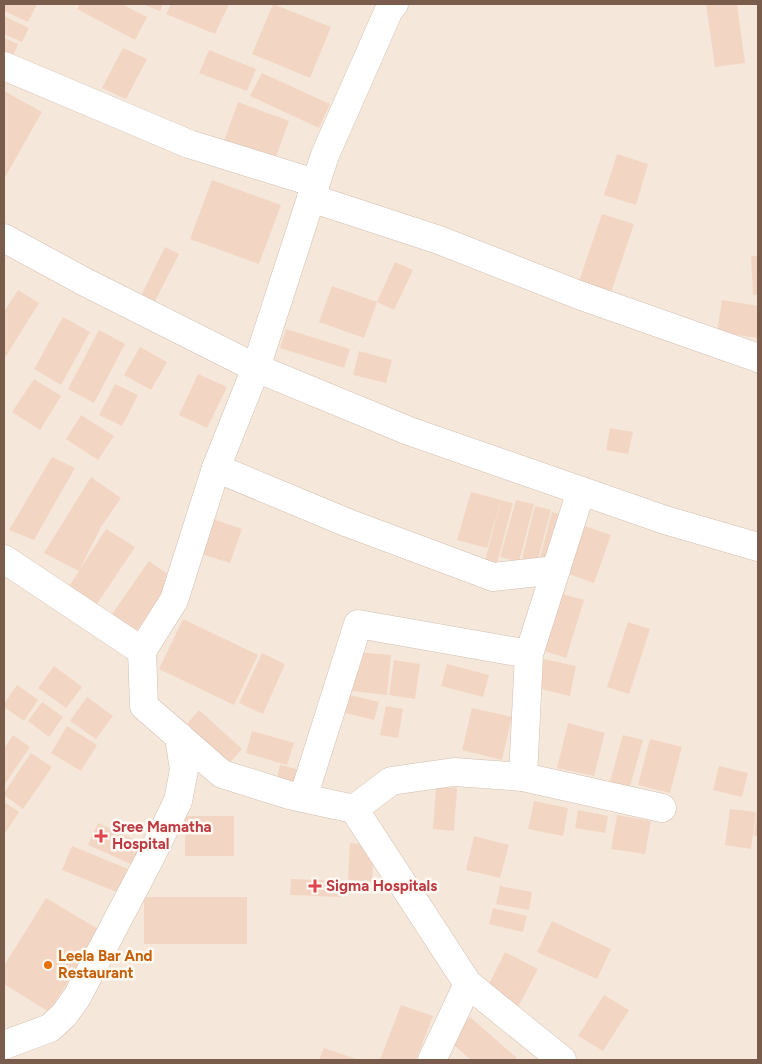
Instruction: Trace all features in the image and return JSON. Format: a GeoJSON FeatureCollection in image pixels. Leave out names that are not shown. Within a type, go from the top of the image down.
{"type":"FeatureCollection","features":[{"type":"Feature","properties":{"kind":"street"},"geometry":{"type":"LineString","coordinates":[[394,4],[389,10],[329,146],[256,368],[216,468],[174,600],[142,651],[144,706],[222,774],[289,795],[354,809],[468,984],[562,1060]]}},
{"type":"Feature","properties":{"kind":"street"},"geometry":{"type":"LineString","coordinates":[[4,66],[189,144],[579,295],[758,358]]}},
{"type":"Feature","properties":{"kind":"street"},"geometry":{"type":"LineString","coordinates":[[4,238],[84,281],[256,368],[409,430],[664,520],[758,547]]}},
{"type":"Feature","properties":{"kind":"street"},"geometry":{"type":"LineString","coordinates":[[216,468],[348,523],[493,577],[556,570]]}},
{"type":"Feature","properties":{"kind":"street"},"geometry":{"type":"LineString","coordinates":[[523,777],[529,654],[581,490]]}},
{"type":"Feature","properties":{"kind":"street"},"geometry":{"type":"LineString","coordinates":[[4,559],[142,651]]}},
{"type":"Feature","properties":{"kind":"street"},"geometry":{"type":"LineString","coordinates":[[303,798],[358,624],[529,654]]}},
{"type":"Feature","properties":{"kind":"street"},"geometry":{"type":"LineString","coordinates":[[4,1045],[50,1028],[64,1015],[77,997],[178,801],[184,770],[178,736]]}},
{"type":"Feature","properties":{"kind":"street"},"geometry":{"type":"LineString","coordinates":[[354,809],[391,782],[454,772],[523,777],[662,808]]}},
{"type":"Feature","properties":{"kind":"street"},"geometry":{"type":"LineString","coordinates":[[432,1060],[468,984]]}},
{"type":"Feature","properties":{"kind":"shaded area"},"geometry":{"type":"Polygon","coordinates":[[[4,4],[758,4],[758,1060],[4,1060],[4,4]]]}},
{"type":"Feature","properties":{"kind":"building"},"geometry":{"type":"Polygon","coordinates":[[[4,4],[37,4],[28,22],[4,11],[4,4]]]}},
{"type":"Feature","properties":{"kind":"building"},"geometry":{"type":"Polygon","coordinates":[[[80,4],[122,4],[147,17],[135,40],[77,9],[80,4]]]}},
{"type":"Feature","properties":{"kind":"building"},"geometry":{"type":"Polygon","coordinates":[[[142,4],[163,4],[160,11],[142,4]]]}},
{"type":"Feature","properties":{"kind":"building"},"geometry":{"type":"Polygon","coordinates":[[[171,4],[229,4],[215,34],[166,14],[171,4]]]}},
{"type":"Feature","properties":{"kind":"building"},"geometry":{"type":"Polygon","coordinates":[[[273,4],[331,27],[310,78],[252,54],[273,4]]]}},
{"type":"Feature","properties":{"kind":"building"},"geometry":{"type":"Polygon","coordinates":[[[706,4],[737,4],[745,63],[715,67],[706,4]]]}},
{"type":"Feature","properties":{"kind":"building"},"geometry":{"type":"Polygon","coordinates":[[[4,16],[29,28],[22,42],[4,34],[4,16]]]}},
{"type":"Feature","properties":{"kind":"building"},"geometry":{"type":"Polygon","coordinates":[[[4,38],[18,44],[10,63],[4,60],[4,38]]]}},
{"type":"Feature","properties":{"kind":"building"},"geometry":{"type":"Polygon","coordinates":[[[123,48],[147,59],[126,99],[102,88],[123,48]]]}},
{"type":"Feature","properties":{"kind":"building"},"geometry":{"type":"Polygon","coordinates":[[[209,50],[256,69],[247,91],[199,73],[209,50]]]}},
{"type":"Feature","properties":{"kind":"building"},"geometry":{"type":"Polygon","coordinates":[[[262,73],[330,104],[319,128],[250,96],[262,73]]]}},
{"type":"Feature","properties":{"kind":"building"},"geometry":{"type":"Polygon","coordinates":[[[4,91],[42,112],[4,179],[4,91]]]}},
{"type":"Feature","properties":{"kind":"building"},"geometry":{"type":"Polygon","coordinates":[[[238,102],[289,121],[274,162],[223,144],[238,102]]]}},
{"type":"Feature","properties":{"kind":"building"},"geometry":{"type":"Polygon","coordinates":[[[617,154],[648,164],[636,205],[604,195],[617,154]]]}},
{"type":"Feature","properties":{"kind":"building"},"geometry":{"type":"Polygon","coordinates":[[[212,180],[281,205],[259,264],[190,239],[212,180]]]}},
{"type":"Feature","properties":{"kind":"building"},"geometry":{"type":"Polygon","coordinates":[[[602,214],[634,224],[610,295],[578,284],[602,214]]]}},
{"type":"Feature","properties":{"kind":"building"},"geometry":{"type":"Polygon","coordinates":[[[165,247],[179,254],[152,307],[139,300],[165,247]]]}},
{"type":"Feature","properties":{"kind":"building"},"geometry":{"type":"Polygon","coordinates":[[[751,256],[758,256],[758,294],[753,295],[751,256]]]}},
{"type":"Feature","properties":{"kind":"building"},"geometry":{"type":"Polygon","coordinates":[[[395,262],[413,270],[394,310],[377,302],[395,262]]]}},
{"type":"Feature","properties":{"kind":"building"},"geometry":{"type":"Polygon","coordinates":[[[332,286],[377,302],[364,338],[319,322],[332,286]]]}},
{"type":"Feature","properties":{"kind":"building"},"geometry":{"type":"Polygon","coordinates":[[[18,290],[39,303],[4,359],[4,312],[18,290]]]}},
{"type":"Feature","properties":{"kind":"building"},"geometry":{"type":"Polygon","coordinates":[[[722,300],[758,306],[758,338],[717,332],[722,300]]]}},
{"type":"Feature","properties":{"kind":"building"},"geometry":{"type":"Polygon","coordinates":[[[63,317],[90,332],[61,385],[34,369],[63,317]]]}},
{"type":"Feature","properties":{"kind":"building"},"geometry":{"type":"Polygon","coordinates":[[[286,329],[350,349],[344,368],[280,348],[286,329]]]}},
{"type":"Feature","properties":{"kind":"building"},"geometry":{"type":"Polygon","coordinates":[[[99,330],[125,344],[94,403],[68,389],[99,330]]]}},
{"type":"Feature","properties":{"kind":"building"},"geometry":{"type":"Polygon","coordinates":[[[140,347],[167,362],[151,390],[124,375],[140,347]]]}},
{"type":"Feature","properties":{"kind":"building"},"geometry":{"type":"Polygon","coordinates":[[[359,351],[392,360],[386,383],[353,375],[359,351]]]}},
{"type":"Feature","properties":{"kind":"building"},"geometry":{"type":"Polygon","coordinates":[[[198,374],[227,387],[207,428],[179,415],[198,374]]]}},
{"type":"Feature","properties":{"kind":"building"},"geometry":{"type":"Polygon","coordinates":[[[34,379],[61,396],[40,430],[12,412],[34,379]]]}},
{"type":"Feature","properties":{"kind":"building"},"geometry":{"type":"Polygon","coordinates":[[[115,384],[138,395],[122,426],[99,415],[115,384]]]}},
{"type":"Feature","properties":{"kind":"building"},"geometry":{"type":"Polygon","coordinates":[[[81,415],[114,436],[98,460],[66,439],[81,415]]]}},
{"type":"Feature","properties":{"kind":"building"},"geometry":{"type":"Polygon","coordinates":[[[610,428],[633,432],[628,454],[606,450],[610,428]]]}},
{"type":"Feature","properties":{"kind":"building"},"geometry":{"type":"Polygon","coordinates":[[[52,457],[75,468],[34,540],[9,530],[52,457]]]}},
{"type":"Feature","properties":{"kind":"building"},"geometry":{"type":"Polygon","coordinates":[[[91,477],[121,498],[101,527],[79,571],[44,553],[91,477]]]}},
{"type":"Feature","properties":{"kind":"building"},"geometry":{"type":"Polygon","coordinates":[[[471,492],[501,500],[487,548],[457,540],[471,492]]]}},
{"type":"Feature","properties":{"kind":"building"},"geometry":{"type":"Polygon","coordinates":[[[501,500],[513,503],[495,571],[483,568],[501,500]]]}},
{"type":"Feature","properties":{"kind":"building"},"geometry":{"type":"Polygon","coordinates":[[[516,500],[534,504],[519,562],[500,557],[516,500]]]}},
{"type":"Feature","properties":{"kind":"building"},"geometry":{"type":"Polygon","coordinates":[[[535,506],[551,510],[536,567],[521,563],[535,506]]]}},
{"type":"Feature","properties":{"kind":"building"},"geometry":{"type":"Polygon","coordinates":[[[552,512],[570,517],[556,570],[538,565],[552,512]]]}},
{"type":"Feature","properties":{"kind":"building"},"geometry":{"type":"Polygon","coordinates":[[[210,518],[242,529],[230,563],[198,553],[210,518]]]}},
{"type":"Feature","properties":{"kind":"building"},"geometry":{"type":"Polygon","coordinates":[[[579,524],[611,535],[594,583],[563,572],[579,524]]]}},
{"type":"Feature","properties":{"kind":"building"},"geometry":{"type":"Polygon","coordinates":[[[106,529],[135,547],[91,613],[63,595],[106,529]]]}},
{"type":"Feature","properties":{"kind":"building"},"geometry":{"type":"Polygon","coordinates":[[[149,561],[173,578],[132,637],[108,620],[149,561]]]}},
{"type":"Feature","properties":{"kind":"building"},"geometry":{"type":"Polygon","coordinates":[[[552,591],[584,600],[566,658],[535,648],[552,591]]]}},
{"type":"Feature","properties":{"kind":"building"},"geometry":{"type":"Polygon","coordinates":[[[183,619],[258,655],[234,705],[159,669],[183,619]]]}},
{"type":"Feature","properties":{"kind":"building"},"geometry":{"type":"Polygon","coordinates":[[[628,622],[650,629],[629,694],[607,687],[628,622]]]}},
{"type":"Feature","properties":{"kind":"building"},"geometry":{"type":"Polygon","coordinates":[[[355,652],[391,655],[387,695],[352,691],[355,652]]]}},
{"type":"Feature","properties":{"kind":"building"},"geometry":{"type":"Polygon","coordinates":[[[262,653],[285,664],[263,714],[239,703],[262,653]]]}},
{"type":"Feature","properties":{"kind":"building"},"geometry":{"type":"Polygon","coordinates":[[[544,659],[576,666],[570,696],[537,688],[544,659]]]}},
{"type":"Feature","properties":{"kind":"building"},"geometry":{"type":"Polygon","coordinates":[[[394,660],[420,664],[415,699],[389,695],[394,660]]]}},
{"type":"Feature","properties":{"kind":"building"},"geometry":{"type":"Polygon","coordinates":[[[447,664],[489,675],[483,697],[441,686],[447,664]]]}},
{"type":"Feature","properties":{"kind":"building"},"geometry":{"type":"Polygon","coordinates":[[[54,666],[82,687],[66,708],[38,688],[54,666]]]}},
{"type":"Feature","properties":{"kind":"building"},"geometry":{"type":"Polygon","coordinates":[[[17,685],[38,700],[24,721],[4,707],[4,704],[17,685]]]}},
{"type":"Feature","properties":{"kind":"building"},"geometry":{"type":"Polygon","coordinates":[[[337,692],[379,702],[374,720],[333,710],[337,692]]]}},
{"type":"Feature","properties":{"kind":"building"},"geometry":{"type":"Polygon","coordinates":[[[87,697],[113,716],[96,739],[70,721],[87,697]]]}},
{"type":"Feature","properties":{"kind":"building"},"geometry":{"type":"Polygon","coordinates":[[[42,702],[63,717],[49,737],[28,721],[42,702]]]}},
{"type":"Feature","properties":{"kind":"building"},"geometry":{"type":"Polygon","coordinates":[[[386,706],[403,709],[398,738],[380,735],[386,706]]]}},
{"type":"Feature","properties":{"kind":"building"},"geometry":{"type":"Polygon","coordinates":[[[472,708],[512,717],[502,760],[462,750],[472,708]]]}},
{"type":"Feature","properties":{"kind":"building"},"geometry":{"type":"Polygon","coordinates":[[[199,710],[242,749],[224,769],[181,731],[199,710]]]}},
{"type":"Feature","properties":{"kind":"building"},"geometry":{"type":"Polygon","coordinates":[[[568,723],[605,733],[594,776],[557,768],[568,723]]]}},
{"type":"Feature","properties":{"kind":"building"},"geometry":{"type":"Polygon","coordinates":[[[67,726],[97,745],[81,771],[51,753],[67,726]]]}},
{"type":"Feature","properties":{"kind":"building"},"geometry":{"type":"Polygon","coordinates":[[[252,731],[294,743],[287,765],[246,753],[252,731]]]}},
{"type":"Feature","properties":{"kind":"building"},"geometry":{"type":"Polygon","coordinates":[[[13,735],[30,747],[4,785],[4,749],[13,735]]]}},
{"type":"Feature","properties":{"kind":"building"},"geometry":{"type":"Polygon","coordinates":[[[623,735],[643,740],[629,790],[609,785],[623,735]]]}},
{"type":"Feature","properties":{"kind":"building"},"geometry":{"type":"Polygon","coordinates":[[[650,739],[682,747],[670,793],[638,785],[650,739]]]}},
{"type":"Feature","properties":{"kind":"building"},"geometry":{"type":"Polygon","coordinates":[[[31,753],[52,767],[23,809],[4,795],[4,793],[31,753]]]}},
{"type":"Feature","properties":{"kind":"building"},"geometry":{"type":"Polygon","coordinates":[[[280,765],[304,771],[298,793],[275,787],[280,765]]]}},
{"type":"Feature","properties":{"kind":"building"},"geometry":{"type":"Polygon","coordinates":[[[719,766],[748,773],[742,797],[713,790],[719,766]]]}},
{"type":"Feature","properties":{"kind":"building"},"geometry":{"type":"Polygon","coordinates":[[[436,787],[457,788],[454,831],[433,829],[436,787]]]}},
{"type":"Feature","properties":{"kind":"building"},"geometry":{"type":"Polygon","coordinates":[[[534,801],[568,808],[563,836],[528,829],[534,801]]]}},
{"type":"Feature","properties":{"kind":"building"},"geometry":{"type":"Polygon","coordinates":[[[4,802],[19,812],[4,835],[4,802]]]}},
{"type":"Feature","properties":{"kind":"building"},"geometry":{"type":"Polygon","coordinates":[[[730,809],[756,812],[751,849],[725,845],[730,809]]]}},
{"type":"Feature","properties":{"kind":"building"},"geometry":{"type":"Polygon","coordinates":[[[578,810],[608,816],[605,833],[575,828],[578,810]]]}},
{"type":"Feature","properties":{"kind":"building"},"geometry":{"type":"Polygon","coordinates":[[[757,810],[758,836],[754,836],[757,810]]]}},
{"type":"Feature","properties":{"kind":"building"},"geometry":{"type":"Polygon","coordinates":[[[617,815],[651,821],[645,854],[611,849],[617,815]]]}},
{"type":"Feature","properties":{"kind":"building"},"geometry":{"type":"Polygon","coordinates":[[[185,816],[234,816],[234,856],[185,856],[185,816]]]}},
{"type":"Feature","properties":{"kind":"building"},"geometry":{"type":"Polygon","coordinates":[[[98,823],[149,846],[140,868],[88,845],[98,823]]]}},
{"type":"Feature","properties":{"kind":"building"},"geometry":{"type":"Polygon","coordinates":[[[474,836],[509,845],[500,878],[466,870],[474,836]]]}},
{"type":"Feature","properties":{"kind":"building"},"geometry":{"type":"Polygon","coordinates":[[[350,843],[374,845],[372,882],[348,880],[350,843]]]}},
{"type":"Feature","properties":{"kind":"building"},"geometry":{"type":"Polygon","coordinates":[[[72,846],[128,869],[119,893],[62,870],[72,846]]]}},
{"type":"Feature","properties":{"kind":"building"},"geometry":{"type":"Polygon","coordinates":[[[291,879],[342,881],[341,897],[290,895],[291,879]]]}},
{"type":"Feature","properties":{"kind":"building"},"geometry":{"type":"Polygon","coordinates":[[[500,886],[532,892],[529,910],[496,904],[500,886]]]}},
{"type":"Feature","properties":{"kind":"building"},"geometry":{"type":"Polygon","coordinates":[[[144,897],[247,897],[247,944],[144,944],[144,897]]]}},
{"type":"Feature","properties":{"kind":"building"},"geometry":{"type":"Polygon","coordinates":[[[46,898],[100,930],[49,1012],[4,984],[4,966],[46,898]]]}},
{"type":"Feature","properties":{"kind":"building"},"geometry":{"type":"Polygon","coordinates":[[[493,908],[527,916],[523,932],[489,924],[493,908]]]}},
{"type":"Feature","properties":{"kind":"building"},"geometry":{"type":"Polygon","coordinates":[[[552,921],[611,949],[597,979],[537,952],[552,921]]]}},
{"type":"Feature","properties":{"kind":"building"},"geometry":{"type":"Polygon","coordinates":[[[505,952],[538,969],[515,1013],[483,996],[505,952]]]}},
{"type":"Feature","properties":{"kind":"building"},"geometry":{"type":"Polygon","coordinates":[[[604,995],[629,1010],[603,1051],[578,1036],[604,995]]]}},
{"type":"Feature","properties":{"kind":"building"},"geometry":{"type":"Polygon","coordinates":[[[401,1005],[433,1016],[416,1060],[380,1060],[401,1005]]]}},
{"type":"Feature","properties":{"kind":"building"},"geometry":{"type":"Polygon","coordinates":[[[470,1017],[517,1058],[515,1060],[471,1060],[449,1041],[470,1017]]]}},
{"type":"Feature","properties":{"kind":"building"},"geometry":{"type":"Polygon","coordinates":[[[324,1048],[359,1060],[319,1060],[324,1048]]]}},
{"type":"Feature","properties":{"kind":"place","name":"Sree Mamatha Hospital"},"geometry":{"type":"Point","coordinates":[101,836]}},
{"type":"Feature","properties":{"kind":"place","name":"Sigma Hospitals"},"geometry":{"type":"Point","coordinates":[315,886]}},
{"type":"Feature","properties":{"kind":"place","name":"Leela Bar And Restaurant"},"geometry":{"type":"Point","coordinates":[48,965]}}]}
